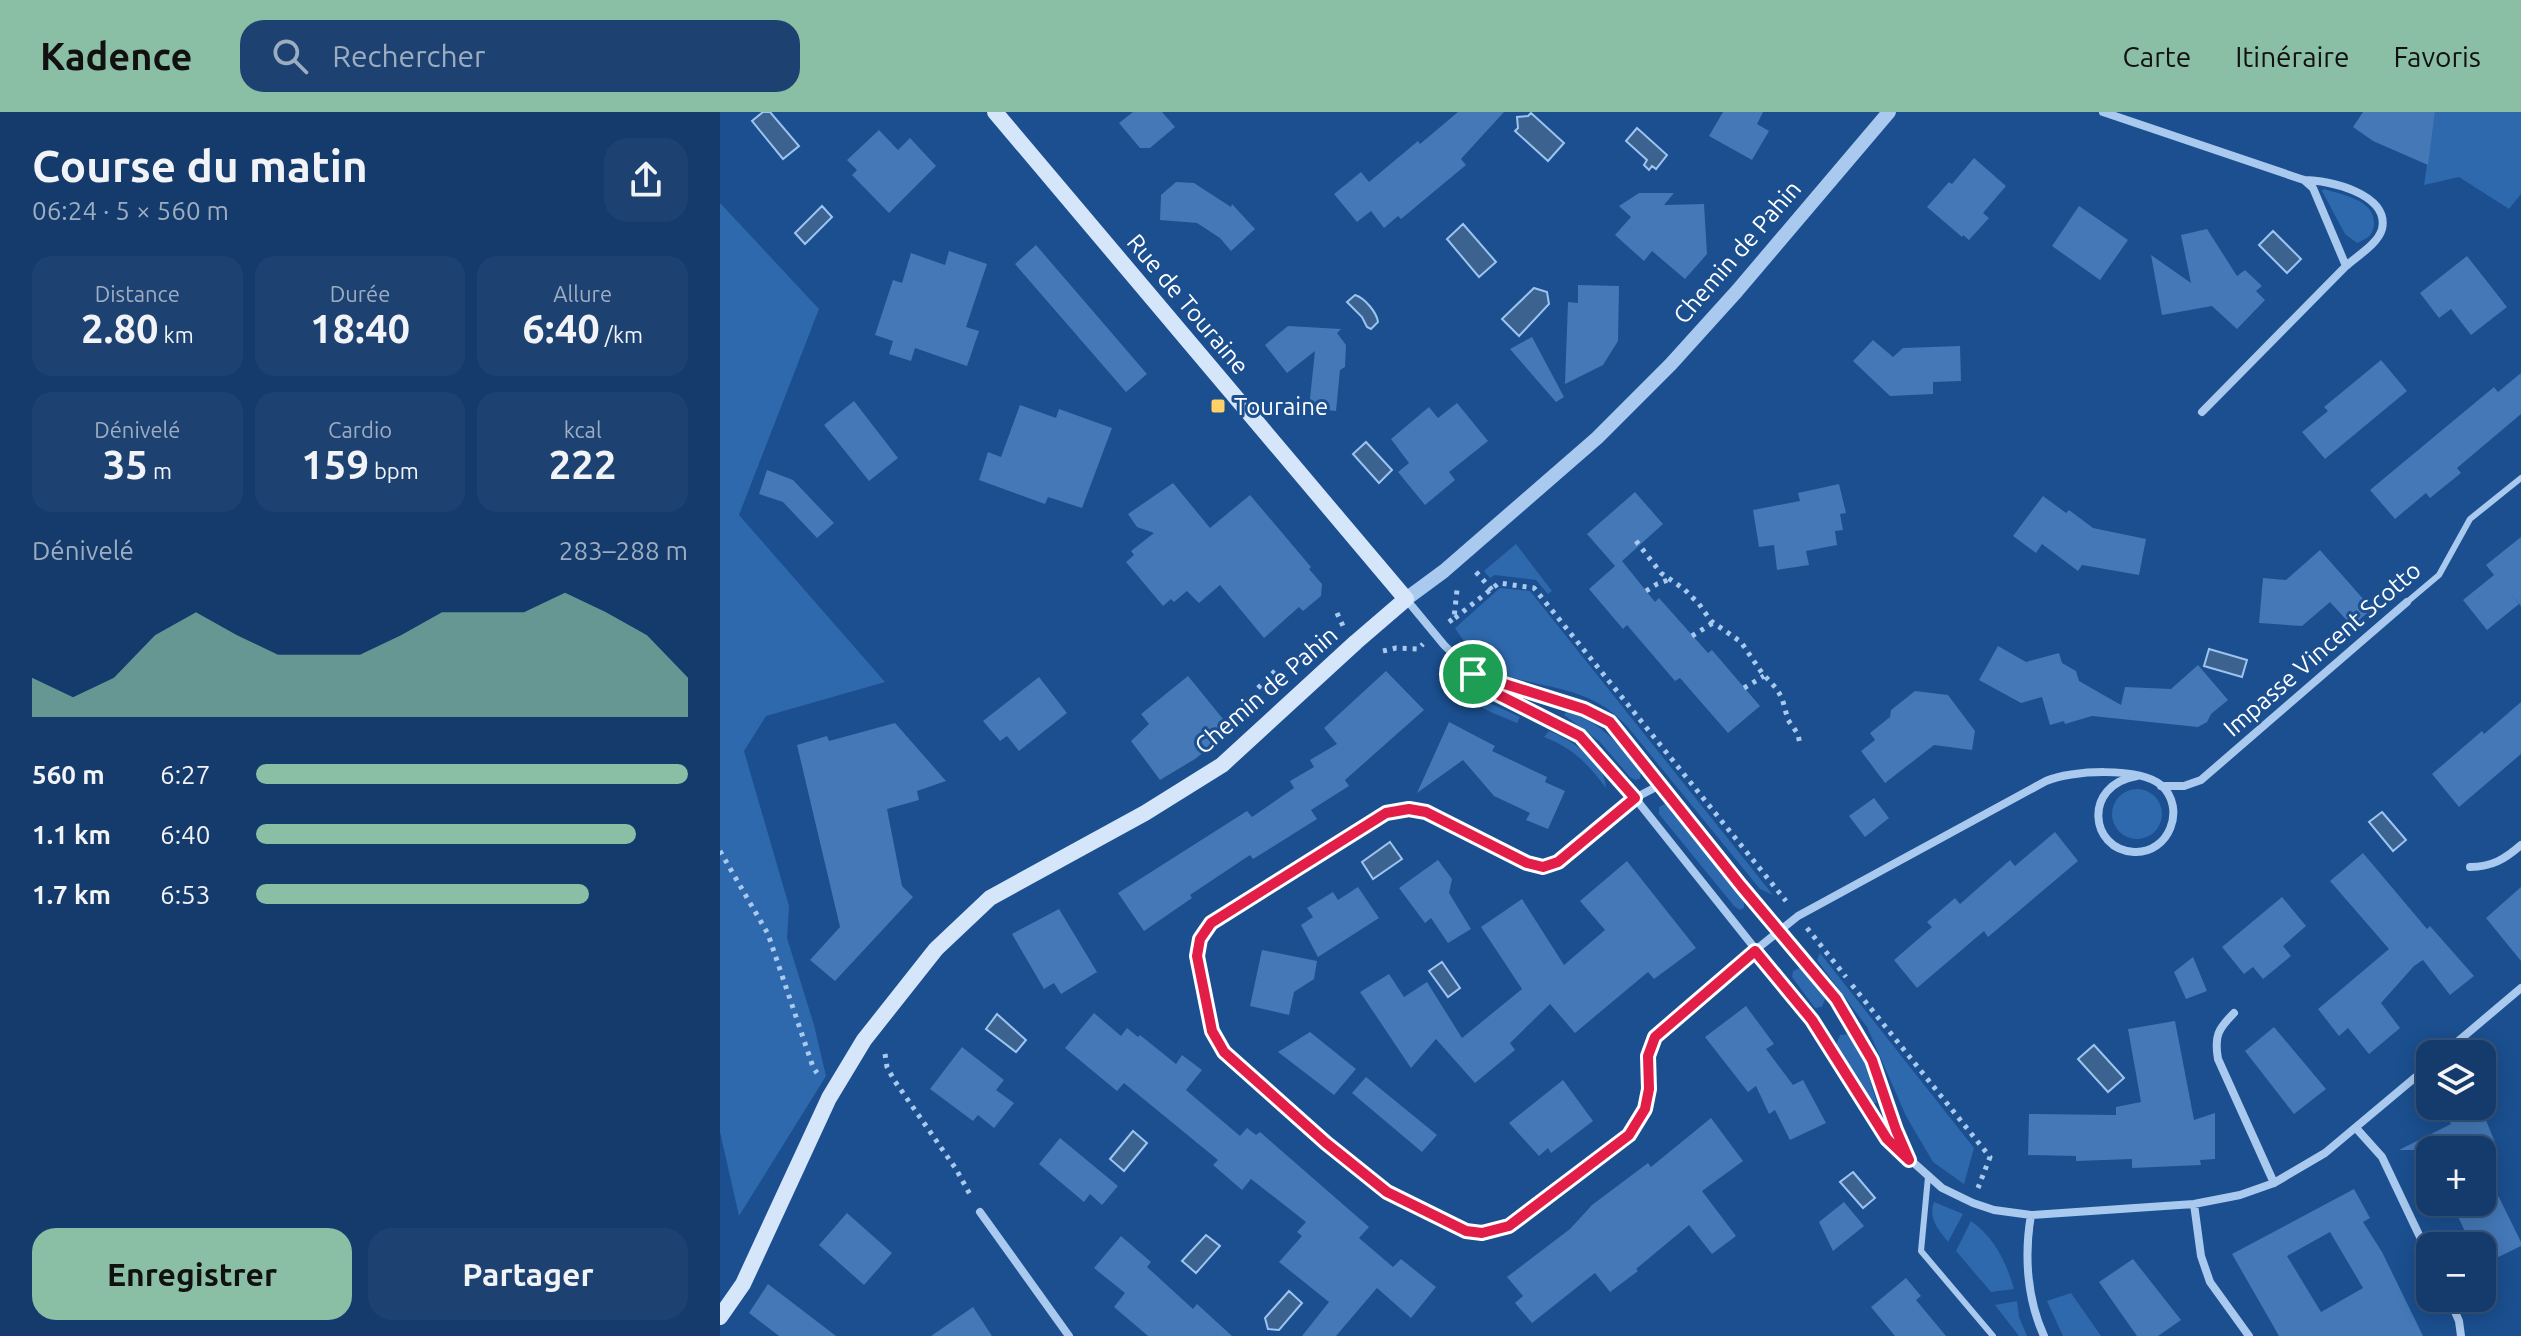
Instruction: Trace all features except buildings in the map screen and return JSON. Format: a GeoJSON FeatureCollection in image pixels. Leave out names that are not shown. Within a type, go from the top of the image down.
{"type":"FeatureCollection","features":[{"type":"Feature","properties":{"kind":"main road","name":"Rue de Touraine"},"geometry":{"type":"LineString","coordinates":[[995,112],[1406,599]]}},
{"type":"Feature","properties":{"kind":"main road","name":"Chemin de Pahin"},"geometry":{"type":"LineString","coordinates":[[720,1317],[743,1284],[829,1098],[864,1040],[936,949],[990,898],[1145,813],[1222,765],[1406,599]]}},
{"type":"Feature","properties":{"kind":"street","name":"Chemin de Pahin"},"geometry":{"type":"LineString","coordinates":[[1406,599],[1444,571],[1597,438],[1671,364],[1889,112]]}},
{"type":"Feature","properties":{"kind":"street"},"geometry":{"type":"LineString","coordinates":[[2103,112],[2304,180],[2317,180],[2354,191],[2371,199],[2381,215],[2382,230],[2372,244],[2346,266],[2202,412]]}},
{"type":"Feature","properties":{"kind":"street"},"geometry":{"type":"LineString","coordinates":[[2304,180],[2313,188],[2346,266]]}},
{"type":"Feature","properties":{"kind":"street"},"geometry":{"type":"LineString","coordinates":[[1406,599],[1444,645],[1491,691],[1580,736],[1635,798],[1812,1020],[1887,1139],[1942,1188],[1973,1203],[1994,1210],[2031,1215],[2194,1204],[2240,1195],[2274,1183],[2325,1153],[2416,1077]]}},
{"type":"Feature","properties":{"kind":"street","name":"Impasse Vincent Scotto"},"geometry":{"type":"LineString","coordinates":[[2161,786],[2184,786],[2201,780],[2407,602]]}},
{"type":"Feature","properties":{"kind":"street"},"geometry":{"type":"LineString","coordinates":[[1473,674],[1584,709],[1610,722],[1836,999],[1872,1060],[1909,1160]]}},
{"type":"Feature","properties":{"kind":"street"},"geometry":{"type":"LineString","coordinates":[[1660,785],[1635,798],[1558,862],[1543,867],[1527,863],[1426,812],[1409,809],[1386,813],[1204,930],[1197,956],[1215,1039],[1224,1052],[1326,1143],[1387,1192],[1460,1229],[1473,1233],[1491,1232],[1509,1226],[1629,1135],[1645,1109],[1649,1089],[1648,1056],[1655,1037],[1798,916],[2056,776],[2096,773],[2137,776],[2161,786],[2173,808],[2173,822],[2160,843],[2148,850],[2135,852],[2111,843],[2102,832],[2098,820],[2098,807],[2103,795],[2123,778],[2137,776]]}},
{"type":"Feature","properties":{"kind":"street"},"geometry":{"type":"LineString","coordinates":[[2470,867],[2498,862],[2521,845]]}},
{"type":"Feature","properties":{"kind":"street"},"geometry":{"type":"LineString","coordinates":[[2460,1040],[2521,988]]}},
{"type":"Feature","properties":{"kind":"street"},"geometry":{"type":"LineString","coordinates":[[2234,1013],[2221,1027],[2215,1043],[2218,1059],[2274,1183]]}},
{"type":"Feature","properties":{"kind":"street"},"geometry":{"type":"LineString","coordinates":[[2356,1128],[2382,1157],[2418,1232]]}},
{"type":"Feature","properties":{"kind":"street"},"geometry":{"type":"LineString","coordinates":[[2194,1204],[2201,1256],[2210,1282],[2249,1336]]}},
{"type":"Feature","properties":{"kind":"street"},"geometry":{"type":"LineString","coordinates":[[980,1212],[1069,1336]]}},
{"type":"Feature","properties":{"kind":"street"},"geometry":{"type":"LineString","coordinates":[[2031,1215],[2027,1238],[2031,1294],[2035,1317],[2044,1336]]}},
{"type":"Feature","properties":{"kind":"street"},"geometry":{"type":"LineString","coordinates":[[2455,1312],[2461,1336]]}},
{"type":"Feature","properties":{"kind":"lane","name":"Impasse Vincent Scotto"},"geometry":{"type":"LineString","coordinates":[[2407,602],[2439,575],[2470,519],[2521,478]]}},
{"type":"Feature","properties":{"kind":"lane"},"geometry":{"type":"LineString","coordinates":[[1928,1177],[1921,1251],[1993,1336]]}},
{"type":"Feature","properties":{"kind":"path"},"geometry":{"type":"LineString","coordinates":[[1636,541],[1661,573],[1684,589],[1714,622],[1741,642],[1782,698],[1800,745]]}},
{"type":"Feature","properties":{"kind":"path"},"geometry":{"type":"LineString","coordinates":[[1376,655],[1396,648],[1418,649],[1454,618],[1457,590],[1444,571]]}},
{"type":"Feature","properties":{"kind":"path"},"geometry":{"type":"LineString","coordinates":[[1476,571],[1492,590]]}},
{"type":"Feature","properties":{"kind":"path"},"geometry":{"type":"LineString","coordinates":[[1646,591],[1669,580]]}},
{"type":"Feature","properties":{"kind":"path"},"geometry":{"type":"LineString","coordinates":[[1337,613],[1344,628]]}},
{"type":"Feature","properties":{"kind":"path"},"geometry":{"type":"LineString","coordinates":[[1692,636],[1714,622]]}},
{"type":"Feature","properties":{"kind":"path"},"geometry":{"type":"LineString","coordinates":[[1258,688],[1277,669]]}},
{"type":"Feature","properties":{"kind":"path"},"geometry":{"type":"LineString","coordinates":[[1744,688],[1764,676]]}},
{"type":"Feature","properties":{"kind":"path"},"geometry":{"type":"LineString","coordinates":[[720,851],[768,934],[818,1074]]}},
{"type":"Feature","properties":{"kind":"path"},"geometry":{"type":"LineString","coordinates":[[886,1043],[884,1058],[887,1067],[956,1169],[980,1212]]}},
{"type":"Feature","properties":{"kind":"shaded area"},"geometry":{"type":"Polygon","coordinates":[[[763,112],[770,112],[799,146],[783,159],[752,121],[763,112]]]}},
{"type":"Feature","properties":{"kind":"shaded area"},"geometry":{"type":"Polygon","coordinates":[[[2435,112],[2521,112],[2521,194],[2509,209],[2459,177],[2424,185],[2435,112]]]}},
{"type":"Feature","properties":{"kind":"shaded area"},"geometry":{"type":"Polygon","coordinates":[[[1531,113],[1564,143],[1548,161],[1515,131],[1518,128],[1517,117],[1531,113]]]}},
{"type":"Feature","properties":{"kind":"shaded area"},"geometry":{"type":"Polygon","coordinates":[[[1637,128],[1667,155],[1656,169],[1652,166],[1649,170],[1644,165],[1647,160],[1626,141],[1637,128]]]}},
{"type":"Feature","properties":{"kind":"shaded area"},"geometry":{"type":"Polygon","coordinates":[[[2322,191],[2349,196],[2370,210],[2374,225],[2368,237],[2357,243],[2345,234],[2322,191]]]}},
{"type":"Feature","properties":{"kind":"shaded area"},"geometry":{"type":"Polygon","coordinates":[[[720,203],[819,309],[739,515],[885,682],[766,716],[744,751],[789,906],[787,938],[826,1076],[739,1216],[720,1132],[720,203]]]}},
{"type":"Feature","properties":{"kind":"shaded area"},"geometry":{"type":"Polygon","coordinates":[[[822,206],[832,217],[805,244],[795,233],[822,206]]]}},
{"type":"Feature","properties":{"kind":"shaded area"},"geometry":{"type":"Polygon","coordinates":[[[1463,224],[1496,262],[1479,277],[1447,239],[1463,224]]]}},
{"type":"Feature","properties":{"kind":"shaded area"},"geometry":{"type":"Polygon","coordinates":[[[2273,231],[2301,259],[2287,273],[2259,245],[2273,231]]]}},
{"type":"Feature","properties":{"kind":"shaded area"},"geometry":{"type":"Polygon","coordinates":[[[1534,288],[1547,292],[1549,304],[1519,336],[1502,319],[1534,288]]]}},
{"type":"Feature","properties":{"kind":"shaded area"},"geometry":{"type":"Polygon","coordinates":[[[1355,295],[1366,302],[1375,314],[1378,322],[1371,329],[1347,302],[1355,295]]]}},
{"type":"Feature","properties":{"kind":"shaded area"},"geometry":{"type":"Polygon","coordinates":[[[1366,442],[1392,470],[1379,483],[1353,454],[1366,442]]]}},
{"type":"Feature","properties":{"kind":"shaded area"},"geometry":{"type":"Polygon","coordinates":[[[1516,544],[1552,591],[1548,594],[1536,580],[1495,575],[1490,578],[1484,571],[1516,544]]]}},
{"type":"Feature","properties":{"kind":"shaded area"},"geometry":{"type":"Polygon","coordinates":[[[1500,588],[1530,591],[1773,895],[1760,889],[1627,726],[1613,713],[1575,693],[1502,674],[1470,647],[1455,628],[1500,588]]]}},
{"type":"Feature","properties":{"kind":"shaded area"},"geometry":{"type":"Polygon","coordinates":[[[2209,649],[2247,660],[2242,677],[2204,666],[2209,649]]]}},
{"type":"Feature","properties":{"kind":"shaded area"},"geometry":{"type":"Polygon","coordinates":[[[1460,684],[1485,701],[1520,717],[1517,723],[1468,699],[1455,687],[1460,684]]]}},
{"type":"Feature","properties":{"kind":"shaded area"},"geometry":{"type":"Polygon","coordinates":[[[1567,711],[1590,721],[1609,736],[1641,772],[1640,779],[1630,777],[1600,742],[1564,715],[1567,711]]]}},
{"type":"Feature","properties":{"kind":"shaded area"},"geometry":{"type":"Polygon","coordinates":[[[1549,731],[1593,760],[1600,769],[1606,788],[1579,758],[1544,737],[1549,731]]]}},
{"type":"Feature","properties":{"kind":"shaded area"},"geometry":{"type":"Polygon","coordinates":[[[2137,789],[2154,797],[2162,814],[2154,831],[2137,839],[2120,831],[2112,814],[2120,797],[2137,789]]]}},
{"type":"Feature","properties":{"kind":"shaded area"},"geometry":{"type":"Polygon","coordinates":[[[1665,804],[1744,899],[1744,908],[1740,910],[1734,906],[1659,814],[1659,807],[1665,804]]]}},
{"type":"Feature","properties":{"kind":"shaded area"},"geometry":{"type":"Polygon","coordinates":[[[2382,812],[2406,840],[2393,851],[2369,822],[2382,812]]]}},
{"type":"Feature","properties":{"kind":"shaded area"},"geometry":{"type":"Polygon","coordinates":[[[1390,842],[1402,859],[1373,879],[1362,862],[1390,842]]]}},
{"type":"Feature","properties":{"kind":"shaded area"},"geometry":{"type":"Polygon","coordinates":[[[1820,953],[1974,1148],[1964,1184],[1933,1162],[1906,1116],[1867,1027],[1817,960],[1820,953]]]}},
{"type":"Feature","properties":{"kind":"shaded area"},"geometry":{"type":"Polygon","coordinates":[[[1442,962],[1460,988],[1448,997],[1429,971],[1442,962]]]}},
{"type":"Feature","properties":{"kind":"shaded area"},"geometry":{"type":"Polygon","coordinates":[[[1800,968],[1825,999],[1822,1007],[1815,1008],[1792,977],[1793,971],[1800,968]]]}},
{"type":"Feature","properties":{"kind":"shaded area"},"geometry":{"type":"Polygon","coordinates":[[[997,1014],[1026,1040],[1016,1052],[986,1029],[997,1014]]]}},
{"type":"Feature","properties":{"kind":"shaded area"},"geometry":{"type":"Polygon","coordinates":[[[1850,1034],[1865,1063],[1877,1103],[1871,1103],[1836,1045],[1840,1035],[1850,1034]]]}},
{"type":"Feature","properties":{"kind":"shaded area"},"geometry":{"type":"Polygon","coordinates":[[[2094,1045],[2124,1078],[2108,1092],[2078,1059],[2094,1045]]]}},
{"type":"Feature","properties":{"kind":"shaded area"},"geometry":{"type":"Polygon","coordinates":[[[1133,1131],[1147,1143],[1124,1171],[1110,1159],[1133,1131]]]}},
{"type":"Feature","properties":{"kind":"shaded area"},"geometry":{"type":"Polygon","coordinates":[[[1853,1172],[1875,1198],[1863,1208],[1840,1182],[1853,1172]]]}},
{"type":"Feature","properties":{"kind":"shaded area"},"geometry":{"type":"Polygon","coordinates":[[[1934,1202],[1963,1214],[1948,1242],[1933,1219],[1934,1202]]]}},
{"type":"Feature","properties":{"kind":"shaded area"},"geometry":{"type":"Polygon","coordinates":[[[1971,1221],[1987,1235],[1998,1251],[2014,1289],[1991,1292],[1956,1251],[1971,1221]]]}},
{"type":"Feature","properties":{"kind":"shaded area"},"geometry":{"type":"Polygon","coordinates":[[[1206,1235],[1220,1246],[1196,1273],[1182,1261],[1206,1235]]]}},
{"type":"Feature","properties":{"kind":"shaded area"},"geometry":{"type":"Polygon","coordinates":[[[1289,1291],[1302,1303],[1279,1330],[1268,1329],[1265,1318],[1289,1291]]]}},
{"type":"Feature","properties":{"kind":"shaded area"},"geometry":{"type":"Polygon","coordinates":[[[2071,1293],[2101,1336],[2063,1336],[2047,1301],[2071,1293]]]}},
{"type":"Feature","properties":{"kind":"shaded area"},"geometry":{"type":"Polygon","coordinates":[[[2017,1301],[2019,1317],[2027,1336],[2019,1336],[1995,1305],[2017,1301]]]}},
{"type":"Feature","properties":{"kind":"place","name":"Touraine"},"geometry":{"type":"Point","coordinates":[1218,406]}},
{"type":"Feature","properties":{"kind":"route"},"geometry":{"type":"LineString","coordinates":[[1473,674],[1584,709],[1610,722],[1836,999],[1872,1060],[1909,1160],[1887,1139],[1812,1020],[1755,951],[1655,1037],[1648,1056],[1649,1089],[1645,1109],[1629,1135],[1509,1226],[1499,1230],[1473,1233],[1460,1229],[1387,1192],[1326,1143],[1224,1052],[1212,1031],[1198,964],[1198,948],[1204,930],[1386,813],[1396,809],[1426,812],[1527,863],[1543,867],[1558,862],[1635,798],[1580,736],[1491,691],[1473,674]]}}]}
